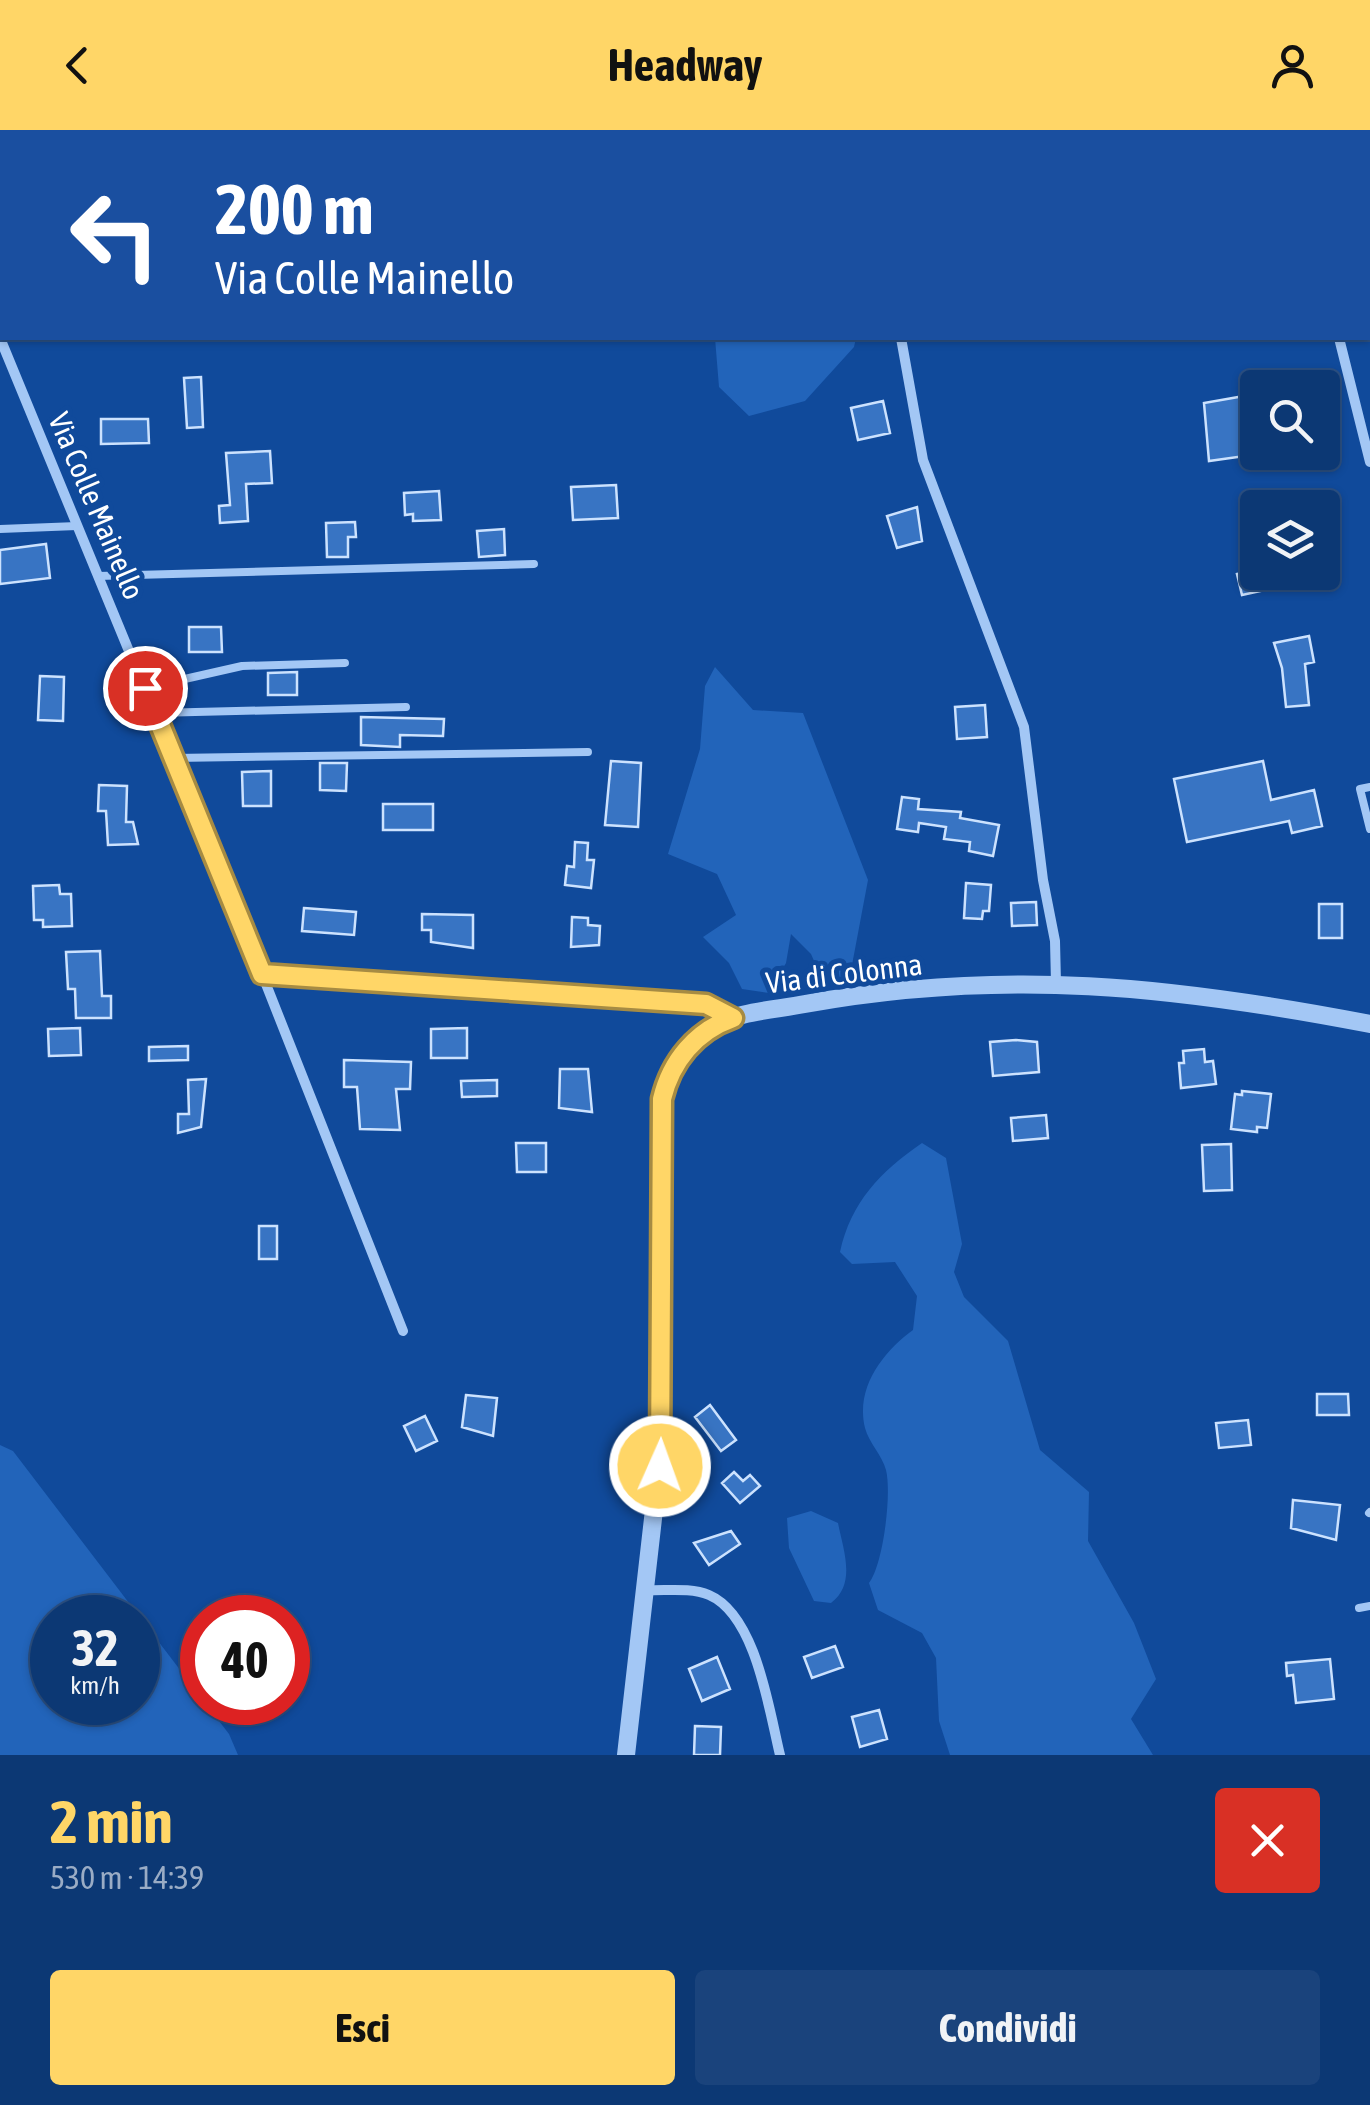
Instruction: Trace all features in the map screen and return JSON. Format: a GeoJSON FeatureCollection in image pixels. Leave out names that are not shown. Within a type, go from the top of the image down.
{"type":"FeatureCollection","features":[{"type":"Feature","properties":{"kind":"street","name":"Via Colle Mainello"},"geometry":{"type":"LineString","coordinates":[[1,340],[262,974],[403,1331]]}},
{"type":"Feature","properties":{"kind":"street"},"geometry":{"type":"LineString","coordinates":[[901,340],[923,460],[1024,727],[1044,887],[1055,941],[1056,983]]}},
{"type":"Feature","properties":{"kind":"street"},"geometry":{"type":"LineString","coordinates":[[1340,340],[1370,462]]}},
{"type":"Feature","properties":{"kind":"street"},"geometry":{"type":"LineString","coordinates":[[262,974],[706,1004],[733,1018]]}},
{"type":"Feature","properties":{"kind":"street","name":"Via di Colonna"},"geometry":{"type":"LineString","coordinates":[[626,1755],[646,1590],[661,1413],[662,1099],[672,1070],[692,1044],[710,1027],[733,1018],[867,995],[1056,983],[1190,992],[1370,1024]]}},
{"type":"Feature","properties":{"kind":"street"},"geometry":{"type":"LineString","coordinates":[[646,1590],[707,1594],[735,1617],[757,1666],[780,1755]]}},
{"type":"Feature","properties":{"kind":"lane"},"geometry":{"type":"LineString","coordinates":[[0,528],[77,526]]}},
{"type":"Feature","properties":{"kind":"lane"},"geometry":{"type":"LineString","coordinates":[[98,576],[534,564]]}},
{"type":"Feature","properties":{"kind":"lane"},"geometry":{"type":"LineString","coordinates":[[145,688],[242,666],[344,663]]}},
{"type":"Feature","properties":{"kind":"lane"},"geometry":{"type":"LineString","coordinates":[[155,713],[406,708]]}},
{"type":"Feature","properties":{"kind":"lane"},"geometry":{"type":"LineString","coordinates":[[174,758],[588,752]]}},
{"type":"Feature","properties":{"kind":"lane"},"geometry":{"type":"LineString","coordinates":[[1370,786],[1360,789],[1370,829]]}},
{"type":"Feature","properties":{"kind":"lane"},"geometry":{"type":"LineString","coordinates":[[1358,1608],[1370,1606]]}},
{"type":"Feature","properties":{"kind":"shaded area"},"geometry":{"type":"Polygon","coordinates":[[[715,340],[856,340],[854,347],[805,401],[749,416],[719,387],[715,340]]]}},
{"type":"Feature","properties":{"kind":"shaded area"},"geometry":{"type":"Polygon","coordinates":[[[715,667],[753,710],[803,713],[868,880],[852,965],[839,983],[822,979],[811,954],[791,934],[786,963],[769,993],[742,989],[729,963],[703,937],[736,915],[717,874],[668,854],[700,749],[705,686],[715,667]]]}},
{"type":"Feature","properties":{"kind":"shaded area"},"geometry":{"type":"Polygon","coordinates":[[[922,1143],[946,1158],[962,1244],[954,1272],[964,1297],[1008,1341],[1040,1450],[1089,1492],[1088,1541],[1134,1623],[1156,1679],[1131,1719],[1153,1755],[950,1755],[939,1721],[936,1658],[922,1633],[878,1610],[869,1583],[882,1546],[888,1481],[865,1428],[864,1398],[882,1359],[913,1330],[917,1296],[895,1262],[852,1264],[840,1252],[852,1218],[869,1190],[922,1143]]]}},
{"type":"Feature","properties":{"kind":"shaded area"},"geometry":{"type":"Polygon","coordinates":[[[0,1445],[13,1451],[123,1595],[30,1595],[30,1725],[160,1725],[160,1644],[180,1670],[180,1725],[222,1725],[238,1755],[0,1755],[0,1445]]]}},
{"type":"Feature","properties":{"kind":"shaded area"},"geometry":{"type":"Polygon","coordinates":[[[811,1511],[838,1523],[843,1544],[844,1586],[831,1603],[814,1601],[789,1548],[787,1518],[811,1511]]]}},
{"type":"Feature","properties":{"kind":"building"},"geometry":{"type":"Polygon","coordinates":[[[201,377],[203,427],[187,428],[184,378],[201,377]]]}},
{"type":"Feature","properties":{"kind":"building"},"geometry":{"type":"Polygon","coordinates":[[[1240,397],[1240,457],[1209,461],[1204,403],[1240,397]]]}},
{"type":"Feature","properties":{"kind":"building"},"geometry":{"type":"Polygon","coordinates":[[[883,401],[890,433],[858,440],[851,408],[883,401]]]}},
{"type":"Feature","properties":{"kind":"building"},"geometry":{"type":"Polygon","coordinates":[[[101,419],[148,419],[149,443],[101,444],[101,419]]]}},
{"type":"Feature","properties":{"kind":"building"},"geometry":{"type":"Polygon","coordinates":[[[270,451],[272,483],[246,484],[248,521],[220,523],[219,506],[230,505],[226,453],[270,451]]]}},
{"type":"Feature","properties":{"kind":"building"},"geometry":{"type":"Polygon","coordinates":[[[616,485],[618,518],[573,520],[571,487],[616,485]]]}},
{"type":"Feature","properties":{"kind":"building"},"geometry":{"type":"Polygon","coordinates":[[[439,491],[441,520],[413,521],[413,514],[405,515],[404,493],[439,491]]]}},
{"type":"Feature","properties":{"kind":"building"},"geometry":{"type":"Polygon","coordinates":[[[917,507],[922,541],[897,548],[887,516],[917,507]]]}},
{"type":"Feature","properties":{"kind":"building"},"geometry":{"type":"Polygon","coordinates":[[[355,522],[356,537],[348,537],[348,557],[327,557],[326,523],[355,522]]]}},
{"type":"Feature","properties":{"kind":"building"},"geometry":{"type":"Polygon","coordinates":[[[504,529],[505,555],[479,557],[477,531],[504,529]]]}},
{"type":"Feature","properties":{"kind":"building"},"geometry":{"type":"Polygon","coordinates":[[[46,544],[50,578],[0,584],[0,550],[46,544]]]}},
{"type":"Feature","properties":{"kind":"building"},"geometry":{"type":"Polygon","coordinates":[[[189,627],[221,627],[222,652],[189,652],[189,627]]]}},
{"type":"Feature","properties":{"kind":"building"},"geometry":{"type":"Polygon","coordinates":[[[1309,636],[1314,662],[1305,664],[1309,705],[1286,707],[1282,668],[1274,643],[1309,636]]]}},
{"type":"Feature","properties":{"kind":"building"},"geometry":{"type":"Polygon","coordinates":[[[297,672],[297,695],[268,695],[268,673],[297,672]]]}},
{"type":"Feature","properties":{"kind":"building"},"geometry":{"type":"Polygon","coordinates":[[[40,676],[64,677],[63,721],[38,720],[40,676]]]}},
{"type":"Feature","properties":{"kind":"building"},"geometry":{"type":"Polygon","coordinates":[[[985,705],[987,737],[957,739],[955,707],[985,705]]]}},
{"type":"Feature","properties":{"kind":"building"},"geometry":{"type":"Polygon","coordinates":[[[361,717],[444,719],[443,736],[400,735],[400,747],[361,745],[361,717]]]}},
{"type":"Feature","properties":{"kind":"building"},"geometry":{"type":"Polygon","coordinates":[[[611,761],[641,763],[638,827],[605,825],[611,761]]]}},
{"type":"Feature","properties":{"kind":"building"},"geometry":{"type":"Polygon","coordinates":[[[1263,761],[1271,800],[1314,790],[1322,826],[1292,833],[1289,821],[1187,842],[1174,779],[1263,761]]]}},
{"type":"Feature","properties":{"kind":"building"},"geometry":{"type":"Polygon","coordinates":[[[320,763],[347,763],[346,791],[320,790],[320,763]]]}},
{"type":"Feature","properties":{"kind":"building"},"geometry":{"type":"Polygon","coordinates":[[[271,771],[271,806],[243,806],[242,772],[271,771]]]}},
{"type":"Feature","properties":{"kind":"building"},"geometry":{"type":"Polygon","coordinates":[[[99,785],[127,786],[126,822],[133,822],[138,844],[108,845],[106,811],[98,811],[99,785]]]}},
{"type":"Feature","properties":{"kind":"building"},"geometry":{"type":"Polygon","coordinates":[[[902,797],[919,799],[918,809],[961,812],[960,818],[999,825],[993,856],[969,851],[970,842],[944,839],[946,827],[919,823],[918,832],[897,829],[902,797]]]}},
{"type":"Feature","properties":{"kind":"building"},"geometry":{"type":"Polygon","coordinates":[[[383,804],[433,804],[433,830],[383,830],[383,804]]]}},
{"type":"Feature","properties":{"kind":"building"},"geometry":{"type":"Polygon","coordinates":[[[575,842],[588,843],[587,860],[594,860],[591,888],[565,885],[567,866],[574,867],[575,842]]]}},
{"type":"Feature","properties":{"kind":"building"},"geometry":{"type":"Polygon","coordinates":[[[966,883],[991,885],[989,911],[983,911],[982,919],[964,918],[966,883]]]}},
{"type":"Feature","properties":{"kind":"building"},"geometry":{"type":"Polygon","coordinates":[[[59,885],[60,894],[71,894],[72,926],[43,927],[43,920],[34,920],[33,886],[59,885]]]}},
{"type":"Feature","properties":{"kind":"building"},"geometry":{"type":"Polygon","coordinates":[[[1036,902],[1037,925],[1012,926],[1011,903],[1036,902]]]}},
{"type":"Feature","properties":{"kind":"building"},"geometry":{"type":"Polygon","coordinates":[[[1319,904],[1342,904],[1342,938],[1319,938],[1319,904]]]}},
{"type":"Feature","properties":{"kind":"building"},"geometry":{"type":"Polygon","coordinates":[[[304,908],[356,912],[354,935],[302,931],[304,908]]]}},
{"type":"Feature","properties":{"kind":"building"},"geometry":{"type":"Polygon","coordinates":[[[422,914],[473,915],[473,948],[431,942],[431,930],[422,930],[422,914]]]}},
{"type":"Feature","properties":{"kind":"building"},"geometry":{"type":"Polygon","coordinates":[[[572,917],[588,918],[588,925],[600,926],[599,945],[571,947],[572,917]]]}},
{"type":"Feature","properties":{"kind":"building"},"geometry":{"type":"Polygon","coordinates":[[[100,951],[102,996],[111,996],[111,1018],[76,1018],[75,989],[68,989],[66,952],[100,951]]]}},
{"type":"Feature","properties":{"kind":"building"},"geometry":{"type":"Polygon","coordinates":[[[80,1028],[81,1055],[49,1056],[48,1029],[80,1028]]]}},
{"type":"Feature","properties":{"kind":"building"},"geometry":{"type":"Polygon","coordinates":[[[467,1028],[467,1058],[431,1058],[431,1029],[467,1028]]]}},
{"type":"Feature","properties":{"kind":"building"},"geometry":{"type":"Polygon","coordinates":[[[990,1042],[1037,1042],[1039,1072],[993,1076],[990,1042]]]}},
{"type":"Feature","properties":{"kind":"building"},"geometry":{"type":"Polygon","coordinates":[[[188,1046],[188,1060],[149,1061],[149,1047],[188,1046]]]}},
{"type":"Feature","properties":{"kind":"building"},"geometry":{"type":"Polygon","coordinates":[[[1204,1049],[1205,1062],[1213,1061],[1216,1084],[1181,1088],[1179,1063],[1184,1063],[1183,1051],[1204,1049]]]}},
{"type":"Feature","properties":{"kind":"building"},"geometry":{"type":"Polygon","coordinates":[[[344,1060],[411,1062],[410,1089],[396,1089],[400,1130],[360,1129],[357,1087],[344,1087],[344,1060]]]}},
{"type":"Feature","properties":{"kind":"building"},"geometry":{"type":"Polygon","coordinates":[[[560,1069],[588,1069],[592,1112],[559,1108],[560,1069]]]}},
{"type":"Feature","properties":{"kind":"building"},"geometry":{"type":"Polygon","coordinates":[[[206,1079],[201,1127],[178,1133],[178,1114],[189,1114],[188,1080],[206,1079]]]}},
{"type":"Feature","properties":{"kind":"building"},"geometry":{"type":"Polygon","coordinates":[[[497,1080],[497,1096],[462,1097],[461,1081],[497,1080]]]}},
{"type":"Feature","properties":{"kind":"building"},"geometry":{"type":"Polygon","coordinates":[[[1242,1091],[1271,1094],[1267,1128],[1257,1127],[1257,1132],[1231,1129],[1235,1094],[1242,1095],[1242,1091]]]}},
{"type":"Feature","properties":{"kind":"building"},"geometry":{"type":"Polygon","coordinates":[[[1046,1115],[1048,1138],[1013,1141],[1011,1118],[1046,1115]]]}},
{"type":"Feature","properties":{"kind":"building"},"geometry":{"type":"Polygon","coordinates":[[[516,1143],[546,1143],[546,1172],[517,1172],[516,1143]]]}},
{"type":"Feature","properties":{"kind":"building"},"geometry":{"type":"Polygon","coordinates":[[[1231,1144],[1232,1190],[1204,1191],[1202,1145],[1231,1144]]]}},
{"type":"Feature","properties":{"kind":"building"},"geometry":{"type":"Polygon","coordinates":[[[259,1226],[277,1226],[277,1259],[259,1259],[259,1226]]]}},
{"type":"Feature","properties":{"kind":"building"},"geometry":{"type":"Polygon","coordinates":[[[1317,1394],[1348,1394],[1349,1415],[1317,1415],[1317,1394]]]}},
{"type":"Feature","properties":{"kind":"building"},"geometry":{"type":"Polygon","coordinates":[[[466,1395],[497,1398],[493,1436],[462,1427],[466,1395]]]}},
{"type":"Feature","properties":{"kind":"building"},"geometry":{"type":"Polygon","coordinates":[[[710,1405],[736,1440],[721,1451],[695,1417],[710,1405]]]}},
{"type":"Feature","properties":{"kind":"building"},"geometry":{"type":"Polygon","coordinates":[[[425,1416],[437,1441],[416,1451],[404,1426],[425,1416]]]}},
{"type":"Feature","properties":{"kind":"building"},"geometry":{"type":"Polygon","coordinates":[[[1248,1420],[1251,1445],[1219,1448],[1216,1423],[1248,1420]]]}},
{"type":"Feature","properties":{"kind":"building"},"geometry":{"type":"Polygon","coordinates":[[[734,1472],[743,1481],[750,1475],[760,1486],[740,1503],[722,1483],[734,1472]]]}},
{"type":"Feature","properties":{"kind":"building"},"geometry":{"type":"Polygon","coordinates":[[[1293,1500],[1340,1505],[1336,1540],[1291,1528],[1293,1500]]]}},
{"type":"Feature","properties":{"kind":"building"},"geometry":{"type":"Polygon","coordinates":[[[731,1531],[740,1544],[709,1565],[694,1543],[731,1531]]]}},
{"type":"Feature","properties":{"kind":"building"},"geometry":{"type":"Polygon","coordinates":[[[835,1646],[843,1667],[812,1678],[804,1657],[835,1646]]]}},
{"type":"Feature","properties":{"kind":"building"},"geometry":{"type":"Polygon","coordinates":[[[717,1657],[730,1689],[702,1701],[689,1669],[717,1657]]]}},
{"type":"Feature","properties":{"kind":"building"},"geometry":{"type":"Polygon","coordinates":[[[1330,1659],[1334,1699],[1296,1703],[1293,1675],[1287,1676],[1286,1663],[1330,1659]]]}},
{"type":"Feature","properties":{"kind":"building"},"geometry":{"type":"Polygon","coordinates":[[[879,1710],[887,1739],[860,1747],[852,1717],[879,1710]]]}},
{"type":"Feature","properties":{"kind":"building"},"geometry":{"type":"Polygon","coordinates":[[[695,1726],[721,1727],[720,1755],[694,1755],[695,1726]]]}},
{"type":"Feature","properties":{"kind":"route"},"geometry":{"type":"LineString","coordinates":[[145,688],[262,974],[706,1004],[733,1018],[710,1027],[692,1044],[672,1070],[662,1099],[658,1144],[660,1466]]}}]}
